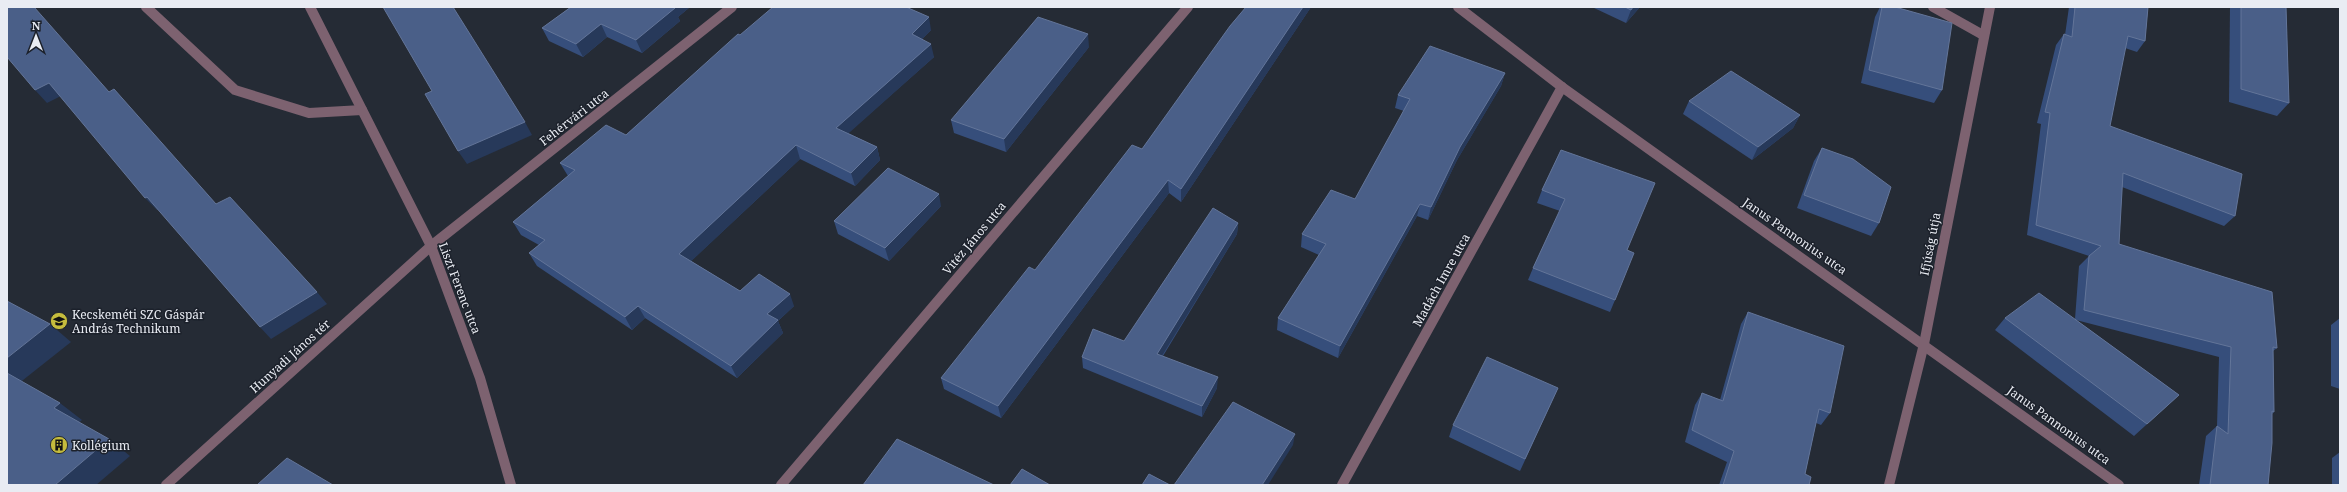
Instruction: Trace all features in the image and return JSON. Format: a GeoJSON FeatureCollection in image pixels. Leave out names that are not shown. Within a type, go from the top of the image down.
{"type":"FeatureCollection","features":[{"type":"Feature","properties":{"kind":"street"},"geometry":{"type":"LineString","coordinates":[[146,7],[235,90],[309,114],[362,110]]}},
{"type":"Feature","properties":{"kind":"street","name":"Liszt Ferenc utca"},"geometry":{"type":"LineString","coordinates":[[310,7],[431,246],[480,378],[511,485]]}},
{"type":"Feature","properties":{"kind":"street","name":"Fehérvári utca"},"geometry":{"type":"LineString","coordinates":[[431,246],[732,7]]}},
{"type":"Feature","properties":{"kind":"street","name":"Vitéz János utca"},"geometry":{"type":"LineString","coordinates":[[781,485],[1188,7]]}},
{"type":"Feature","properties":{"kind":"street","name":"Janus Pannonius utca"},"geometry":{"type":"LineString","coordinates":[[1458,7],[1562,87],[1924,344],[2119,485]]}},
{"type":"Feature","properties":{"kind":"street"},"geometry":{"type":"LineString","coordinates":[[1933,7],[1982,35]]}},
{"type":"Feature","properties":{"kind":"street","name":"Ifjúság útja"},"geometry":{"type":"LineString","coordinates":[[1889,485],[1924,344],[1982,35],[1990,7]]}},
{"type":"Feature","properties":{"kind":"street","name":"Madách Imre utca"},"geometry":{"type":"LineString","coordinates":[[1342,485],[1562,87]]}},
{"type":"Feature","properties":{"kind":"street","name":"Hunyadi János tér"},"geometry":{"type":"LineString","coordinates":[[166,485],[431,246]]}},
{"type":"Feature","properties":{"kind":"building"},"geometry":{"type":"Polygon","coordinates":[[[7,7],[34,7],[109,92],[114,89],[216,204],[230,197],[317,292],[260,327],[147,197],[145,198],[49,83],[35,90],[7,57],[7,7]]]}},
{"type":"Feature","properties":{"kind":"building"},"geometry":{"type":"Polygon","coordinates":[[[383,7],[453,7],[525,122],[458,151],[425,94],[432,91],[383,7]]]}},
{"type":"Feature","properties":{"kind":"building"},"geometry":{"type":"Polygon","coordinates":[[[571,7],[675,8],[636,40],[601,24],[576,44],[542,28],[571,7]]]}},
{"type":"Feature","properties":{"kind":"building"},"geometry":{"type":"Polygon","coordinates":[[[773,7],[906,7],[929,17],[912,34],[931,44],[836,128],[877,147],[851,173],[796,145],[679,254],[740,291],[759,274],[790,294],[767,314],[778,320],[731,366],[638,306],[625,317],[529,253],[545,240],[513,222],[575,170],[560,163],[606,125],[626,135],[738,34],[740,35],[773,7]]]}},
{"type":"Feature","properties":{"kind":"building"},"geometry":{"type":"Polygon","coordinates":[[[1246,7],[1303,7],[1181,189],[1168,180],[998,406],[941,378],[1029,267],[1035,270],[1132,145],[1142,149],[1230,26],[1246,7]]]}},
{"type":"Feature","properties":{"kind":"building"},"geometry":{"type":"Polygon","coordinates":[[[1625,7],[1633,7],[1631,10],[1625,7]]]}},
{"type":"Feature","properties":{"kind":"building"},"geometry":{"type":"Polygon","coordinates":[[[1882,7],[1895,7],[1952,23],[1942,90],[1869,70],[1882,7]]]}},
{"type":"Feature","properties":{"kind":"building"},"geometry":{"type":"Polygon","coordinates":[[[2075,7],[2148,7],[2145,41],[2128,36],[2110,126],[2242,174],[2235,216],[2123,173],[2119,244],[2272,292],[2277,348],[2273,347],[2274,412],[2272,411],[2272,443],[2268,485],[2210,485],[2217,426],[2228,434],[2231,347],[2084,310],[2089,256],[2101,246],[2036,225],[2050,113],[2045,112],[2064,34],[2072,37],[2075,7]]]}},
{"type":"Feature","properties":{"kind":"building"},"geometry":{"type":"Polygon","coordinates":[[[2241,7],[2286,7],[2289,103],[2241,89],[2241,7]]]}},
{"type":"Feature","properties":{"kind":"building"},"geometry":{"type":"Polygon","coordinates":[[[1038,17],[1088,34],[1004,139],[951,120],[1038,17]]]}},
{"type":"Feature","properties":{"kind":"building"},"geometry":{"type":"Polygon","coordinates":[[[1430,46],[1505,73],[1460,147],[1431,207],[1420,204],[1340,346],[1278,318],[1326,244],[1302,234],[1331,190],[1355,199],[1410,99],[1398,95],[1430,46]]]}},
{"type":"Feature","properties":{"kind":"building"},"geometry":{"type":"Polygon","coordinates":[[[1731,71],[1800,115],[1758,147],[1689,101],[1731,71]]]}},
{"type":"Feature","properties":{"kind":"building"},"geometry":{"type":"Polygon","coordinates":[[[1822,148],[1853,159],[1891,187],[1879,223],[1804,195],[1822,148]]]}},
{"type":"Feature","properties":{"kind":"building"},"geometry":{"type":"Polygon","coordinates":[[[1561,150],[1655,183],[1627,250],[1634,253],[1615,300],[1533,268],[1565,199],[1542,190],[1561,150]]]}},
{"type":"Feature","properties":{"kind":"building"},"geometry":{"type":"Polygon","coordinates":[[[888,168],[939,194],[885,248],[834,221],[888,168]]]}},
{"type":"Feature","properties":{"kind":"building"},"geometry":{"type":"Polygon","coordinates":[[[1213,208],[1238,223],[1157,354],[1218,377],[1202,406],[1082,357],[1093,329],[1124,341],[1213,208]]]}},
{"type":"Feature","properties":{"kind":"building"},"geometry":{"type":"Polygon","coordinates":[[[2039,293],[2179,395],[2147,424],[2005,318],[2039,293]]]}},
{"type":"Feature","properties":{"kind":"building"},"geometry":{"type":"Polygon","coordinates":[[[7,301],[50,324],[7,358],[7,301]]]}},
{"type":"Feature","properties":{"kind":"building"},"geometry":{"type":"Polygon","coordinates":[[[1748,312],[1844,346],[1830,413],[1819,409],[1805,474],[1811,477],[1809,485],[1723,485],[1734,451],[1692,430],[1702,393],[1723,401],[1748,312]]]}},
{"type":"Feature","properties":{"kind":"building"},"geometry":{"type":"Polygon","coordinates":[[[1487,357],[1558,388],[1525,459],[1453,425],[1487,357]]]}},
{"type":"Feature","properties":{"kind":"building","name":"Kollégium"},"geometry":{"type":"Polygon","coordinates":[[[7,373],[60,403],[54,408],[109,439],[55,485],[7,485],[7,373]]]}},
{"type":"Feature","properties":{"kind":"building"},"geometry":{"type":"Polygon","coordinates":[[[1233,402],[1295,434],[1262,485],[1174,485],[1233,402]]]}},
{"type":"Feature","properties":{"kind":"building"},"geometry":{"type":"Polygon","coordinates":[[[897,439],[994,485],[863,485],[897,439]]]}},
{"type":"Feature","properties":{"kind":"building"},"geometry":{"type":"Polygon","coordinates":[[[287,458],[333,485],[257,485],[287,458]]]}},
{"type":"Feature","properties":{"kind":"building"},"geometry":{"type":"Polygon","coordinates":[[[1022,469],[1050,485],[1010,485],[1022,469]]]}},
{"type":"Feature","properties":{"kind":"building"},"geometry":{"type":"Polygon","coordinates":[[[1149,474],[1170,485],[1142,485],[1149,474]]]}},
{"type":"Feature","properties":{"kind":"place","name":"Kecskeméti SZC Gáspár András Technikum"},"geometry":{"type":"Point","coordinates":[59,321]}},
{"type":"Feature","properties":{"kind":"place","name":"Kollégium"},"geometry":{"type":"Point","coordinates":[59,445]}}]}
